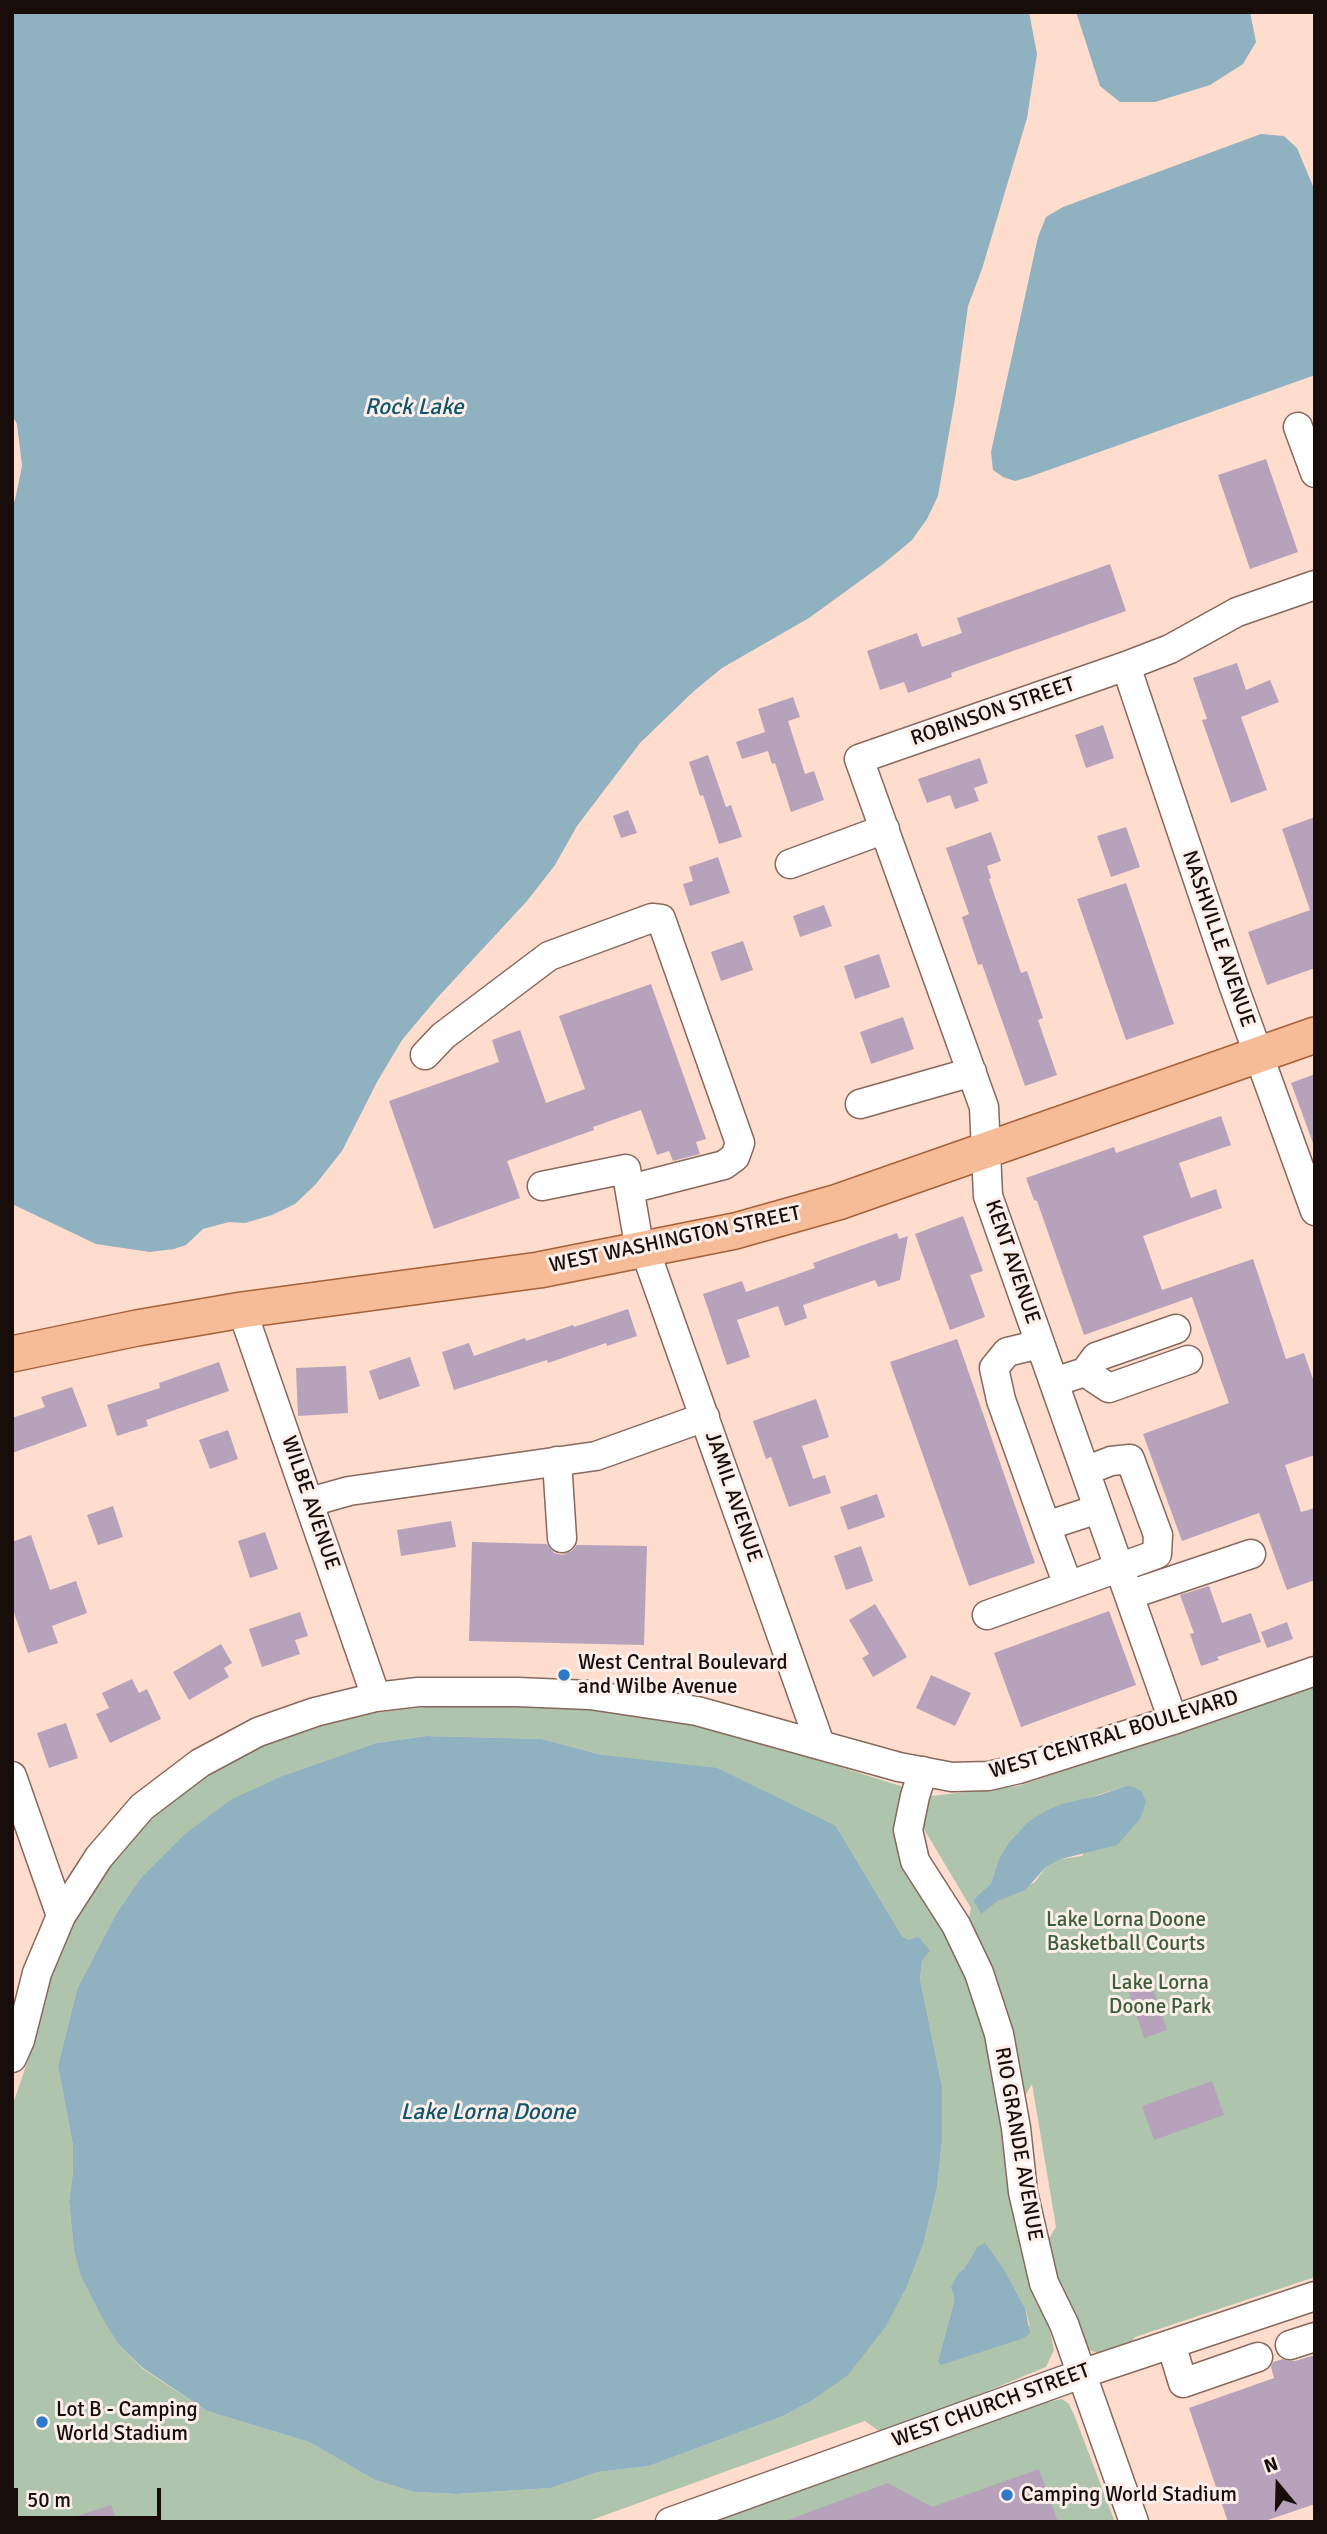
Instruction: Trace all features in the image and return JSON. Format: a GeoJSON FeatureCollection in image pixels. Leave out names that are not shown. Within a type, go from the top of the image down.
{"type":"FeatureCollection","features":[{"type":"Feature","properties":{"kind":"main road","name":"WEST WASHINGTON STREET"},"geometry":{"type":"LineString","coordinates":[[12,1354],[242,1310],[539,1270],[735,1231],[825,1206],[986,1152],[1315,1035]]}},
{"type":"Feature","properties":{"kind":"street"},"geometry":{"type":"LineString","coordinates":[[1298,427],[1315,473]]}},
{"type":"Feature","properties":{"kind":"street","name":"ROBINSON STREET"},"geometry":{"type":"LineString","coordinates":[[859,759],[1126,666],[1170,649],[1237,612],[1315,585]]}},
{"type":"Feature","properties":{"kind":"street","name":"NASHVILLE AVENUE"},"geometry":{"type":"LineString","coordinates":[[1126,666],[1258,1055],[1315,1211]]}},
{"type":"Feature","properties":{"kind":"street","name":"KENT AVENUE"},"geometry":{"type":"LineString","coordinates":[[859,759],[984,1107],[988,1196],[1173,1720]]}},
{"type":"Feature","properties":{"kind":"street"},"geometry":{"type":"LineString","coordinates":[[790,864],[885,830]]}},
{"type":"Feature","properties":{"kind":"street"},"geometry":{"type":"LineString","coordinates":[[425,1055],[443,1036],[550,956],[652,918],[661,919],[740,1143],[735,1157],[724,1165],[630,1189],[626,1168],[542,1186]]}},
{"type":"Feature","properties":{"kind":"street"},"geometry":{"type":"LineString","coordinates":[[860,1104],[972,1072]]}},
{"type":"Feature","properties":{"kind":"street","name":"JAMIL AVENUE"},"geometry":{"type":"LineString","coordinates":[[630,1189],[643,1250],[820,1744]]}},
{"type":"Feature","properties":{"kind":"street","name":"WILBE AVENUE"},"geometry":{"type":"LineString","coordinates":[[242,1310],[376,1697]]}},
{"type":"Feature","properties":{"kind":"street"},"geometry":{"type":"LineString","coordinates":[[1054,1382],[1086,1372],[1096,1357],[1176,1329]]}},
{"type":"Feature","properties":{"kind":"street"},"geometry":{"type":"LineString","coordinates":[[1040,1344],[1007,1352],[993,1368],[1001,1399],[1068,1586]]}},
{"type":"Feature","properties":{"kind":"street"},"geometry":{"type":"LineString","coordinates":[[1086,1372],[1110,1388],[1188,1360]]}},
{"type":"Feature","properties":{"kind":"street"},"geometry":{"type":"LineString","coordinates":[[310,1502],[349,1491],[596,1457],[705,1418]]}},
{"type":"Feature","properties":{"kind":"street"},"geometry":{"type":"LineString","coordinates":[[987,1615],[1157,1555],[1158,1535],[1130,1459],[1111,1461],[1085,1471]]}},
{"type":"Feature","properties":{"kind":"street"},"geometry":{"type":"LineString","coordinates":[[557,1461],[562,1538]]}},
{"type":"Feature","properties":{"kind":"street"},"geometry":{"type":"LineString","coordinates":[[1046,1526],[1098,1508]]}},
{"type":"Feature","properties":{"kind":"street"},"geometry":{"type":"LineString","coordinates":[[1129,1595],[1251,1554]]}},
{"type":"Feature","properties":{"kind":"street","name":"WEST CENTRAL BOULEVARD"},"geometry":{"type":"LineString","coordinates":[[12,2058],[20,2040],[37,1973],[61,1916],[99,1857],[142,1807],[200,1763],[258,1732],[315,1712],[376,1697],[418,1692],[590,1695],[697,1711],[923,1772],[952,1777],[988,1776],[1019,1769],[1173,1720],[1315,1671]]}},
{"type":"Feature","properties":{"kind":"street","name":"RIO GRANDE AVENUE"},"geometry":{"type":"LineString","coordinates":[[923,1772],[908,1830],[915,1861],[956,1925],[979,1973],[999,2034],[1016,2128],[1023,2192],[1044,2283],[1064,2324],[1134,2522]]}},
{"type":"Feature","properties":{"kind":"street"},"geometry":{"type":"LineString","coordinates":[[12,1776],[61,1916]]}},
{"type":"Feature","properties":{"kind":"street","name":"WEST CHURCH STREET"},"geometry":{"type":"LineString","coordinates":[[670,2522],[1081,2374],[1315,2296]]}},
{"type":"Feature","properties":{"kind":"street"},"geometry":{"type":"LineString","coordinates":[[1171,2344],[1183,2383],[1258,2357]]}},
{"type":"Feature","properties":{"kind":"green space","name":"Lake Lorna Doone Park"},"geometry":{"type":"Polygon","coordinates":[[[1315,1687],[1315,2277],[1135,2337],[1130,2346],[1101,2354],[1086,2349],[1043,2248],[1056,2227],[1032,2084],[1021,2103],[966,1932],[971,1908],[924,1829],[918,1845],[920,1806],[931,1796],[1018,1786],[1315,1687]],[[1126,1786],[1082,1800],[999,1859],[991,1883],[973,1900],[981,1913],[1035,1882],[1046,1867],[1061,1859],[1082,1856],[1126,1786]]]}},
{"type":"Feature","properties":{"kind":"green space"},"geometry":{"type":"Polygon","coordinates":[[[434,1706],[636,1712],[748,1738],[907,1788],[944,1926],[986,2025],[1054,2350],[1046,2367],[883,2434],[865,2421],[586,2522],[12,2522],[12,2107],[28,2060],[48,1976],[77,1912],[127,1840],[189,1787],[252,1750],[321,1725],[375,1713],[434,1706]],[[427,1736],[376,1743],[285,1775],[140,1879],[116,1914],[77,1989],[58,2066],[73,2146],[69,2202],[74,2250],[120,2346],[143,2369],[207,2411],[309,2442],[375,2480],[414,2492],[456,2494],[551,2488],[598,2472],[649,2466],[783,2416],[811,2401],[908,2284],[923,2245],[937,2188],[942,2141],[942,2086],[920,1979],[922,1961],[929,1951],[918,1936],[909,1940],[902,1936],[836,1826],[542,1739],[427,1736]],[[977,2247],[952,2286],[953,2306],[938,2361],[1030,2326],[1025,2308],[1005,2271],[977,2247]]]}},
{"type":"Feature","properties":{"kind":"green space"},"geometry":{"type":"Polygon","coordinates":[[[1062,2399],[1069,2404],[1075,2417],[1115,2522],[694,2522],[951,2432],[1062,2399]]]}},
{"type":"Feature","properties":{"kind":"water","name":"Rock Lake"},"geometry":{"type":"Polygon","coordinates":[[[12,12],[1029,12],[1037,54],[1027,118],[982,269],[968,306],[938,496],[927,519],[912,540],[809,618],[722,668],[640,743],[577,826],[555,865],[527,901],[402,1040],[342,1151],[315,1185],[295,1204],[272,1215],[245,1223],[229,1222],[203,1229],[186,1245],[150,1252],[96,1244],[12,1204],[12,505],[22,466],[17,424],[12,415],[12,12]]]}},
{"type":"Feature","properties":{"kind":"water"},"geometry":{"type":"Polygon","coordinates":[[[1076,12],[1250,12],[1256,42],[1243,64],[1210,85],[1155,102],[1120,102],[1100,86],[1076,12]]]}},
{"type":"Feature","properties":{"kind":"water"},"geometry":{"type":"Polygon","coordinates":[[[1261,134],[1284,136],[1297,148],[1315,191],[1315,375],[1029,477],[1015,481],[993,470],[991,452],[1038,237],[1046,217],[1063,207],[1261,134]]]}},
{"type":"Feature","properties":{"kind":"water","name":"Lake Lorna Doone"},"geometry":{"type":"Polygon","coordinates":[[[427,1736],[542,1739],[602,1755],[717,1768],[836,1826],[902,1936],[909,1940],[918,1936],[930,1951],[922,1961],[920,1979],[942,2086],[942,2141],[937,2188],[923,2245],[908,2284],[886,2326],[848,2375],[811,2401],[783,2416],[649,2466],[598,2472],[551,2488],[456,2494],[414,2492],[375,2480],[309,2442],[207,2411],[143,2368],[120,2346],[104,2321],[81,2276],[74,2250],[69,2202],[73,2146],[58,2066],[77,1989],[116,1914],[140,1879],[185,1834],[232,1799],[285,1775],[376,1743],[427,1736]]]}},
{"type":"Feature","properties":{"kind":"water"},"geometry":{"type":"Polygon","coordinates":[[[1126,1786],[1142,1792],[1146,1802],[1140,1819],[1117,1845],[1061,1859],[1046,1867],[1025,1890],[998,1901],[981,1914],[973,1900],[991,1883],[999,1859],[1027,1823],[1062,1804],[1126,1786]]]}},
{"type":"Feature","properties":{"kind":"water"},"geometry":{"type":"Polygon","coordinates":[[[985,2243],[1005,2271],[1025,2308],[1030,2333],[1024,2338],[941,2365],[938,2361],[953,2306],[954,2295],[951,2287],[977,2247],[985,2243]]]}},
{"type":"Feature","properties":{"kind":"building"},"geometry":{"type":"Polygon","coordinates":[[[1266,459],[1298,552],[1250,569],[1218,475],[1266,459]]]}},
{"type":"Feature","properties":{"kind":"building"},"geometry":{"type":"Polygon","coordinates":[[[1110,564],[1126,611],[951,673],[952,677],[908,693],[904,682],[880,690],[867,651],[917,633],[922,647],[962,633],[957,618],[1110,564]]]}},
{"type":"Feature","properties":{"kind":"building"},"geometry":{"type":"Polygon","coordinates":[[[1237,663],[1246,690],[1270,680],[1279,702],[1241,717],[1267,790],[1231,803],[1202,720],[1207,719],[1193,678],[1237,663]]]}},
{"type":"Feature","properties":{"kind":"building"},"geometry":{"type":"Polygon","coordinates":[[[793,697],[800,717],[788,721],[805,774],[814,771],[824,800],[791,812],[775,763],[772,764],[768,751],[742,759],[736,742],[765,732],[758,709],[793,697]]]}},
{"type":"Feature","properties":{"kind":"building"},"geometry":{"type":"Polygon","coordinates":[[[1103,725],[1114,758],[1086,768],[1075,735],[1103,725]]]}},
{"type":"Feature","properties":{"kind":"building"},"geometry":{"type":"Polygon","coordinates":[[[708,755],[726,807],[731,805],[742,837],[719,844],[689,762],[708,755]]]}},
{"type":"Feature","properties":{"kind":"building"},"geometry":{"type":"Polygon","coordinates":[[[980,758],[988,783],[974,788],[979,801],[955,809],[950,795],[927,803],[918,779],[980,758]]]}},
{"type":"Feature","properties":{"kind":"building"},"geometry":{"type":"Polygon","coordinates":[[[628,810],[637,833],[621,838],[613,816],[628,810]]]}},
{"type":"Feature","properties":{"kind":"building"},"geometry":{"type":"Polygon","coordinates":[[[1315,817],[1315,968],[1267,985],[1248,932],[1310,910],[1282,829],[1315,817]]]}},
{"type":"Feature","properties":{"kind":"building"},"geometry":{"type":"Polygon","coordinates":[[[1126,827],[1140,867],[1111,877],[1097,836],[1126,827]]]}},
{"type":"Feature","properties":{"kind":"building"},"geometry":{"type":"Polygon","coordinates":[[[991,832],[1001,861],[987,866],[991,878],[989,879],[1021,973],[1027,971],[1043,1018],[1038,1020],[1057,1075],[1025,1086],[982,964],[978,965],[962,917],[969,914],[946,848],[991,832]]]}},
{"type":"Feature","properties":{"kind":"building"},"geometry":{"type":"Polygon","coordinates":[[[718,857],[730,893],[690,906],[683,884],[693,881],[689,867],[718,857]]]}},
{"type":"Feature","properties":{"kind":"building"},"geometry":{"type":"Polygon","coordinates":[[[1126,883],[1174,1024],[1126,1040],[1077,899],[1126,883]]]}},
{"type":"Feature","properties":{"kind":"building"},"geometry":{"type":"Polygon","coordinates":[[[824,905],[832,926],[800,937],[793,916],[824,905]]]}},
{"type":"Feature","properties":{"kind":"building"},"geometry":{"type":"Polygon","coordinates":[[[743,941],[753,970],[721,981],[711,952],[743,941]]]}},
{"type":"Feature","properties":{"kind":"building"},"geometry":{"type":"Polygon","coordinates":[[[879,954],[890,987],[855,999],[844,966],[879,954]]]}},
{"type":"Feature","properties":{"kind":"building"},"geometry":{"type":"Polygon","coordinates":[[[651,984],[706,1139],[696,1142],[700,1154],[673,1161],[669,1151],[657,1155],[641,1110],[507,1161],[520,1198],[434,1229],[389,1101],[499,1062],[492,1040],[520,1030],[546,1103],[585,1089],[559,1016],[651,984]]]}},
{"type":"Feature","properties":{"kind":"building"},"geometry":{"type":"Polygon","coordinates":[[[903,1017],[914,1049],[871,1064],[860,1032],[903,1017]]]}},
{"type":"Feature","properties":{"kind":"building"},"geometry":{"type":"Polygon","coordinates":[[[1315,1074],[1315,1143],[1313,1143],[1291,1083],[1315,1074]]]}},
{"type":"Feature","properties":{"kind":"building"},"geometry":{"type":"Polygon","coordinates":[[[1221,1116],[1231,1145],[1179,1163],[1191,1198],[1216,1189],[1222,1208],[1143,1236],[1162,1290],[1253,1259],[1286,1359],[1304,1353],[1315,1385],[1315,1455],[1285,1465],[1301,1512],[1315,1508],[1315,1580],[1287,1590],[1259,1513],[1182,1541],[1143,1434],[1229,1403],[1192,1297],[1084,1335],[1037,1201],[1034,1200],[1026,1178],[1114,1147],[1116,1153],[1221,1116]]]}},
{"type":"Feature","properties":{"kind":"building"},"geometry":{"type":"Polygon","coordinates":[[[963,1216],[983,1271],[970,1275],[985,1317],[950,1330],[915,1234],[963,1216]]]}},
{"type":"Feature","properties":{"kind":"building"},"geometry":{"type":"Polygon","coordinates":[[[897,1233],[899,1239],[908,1236],[900,1280],[878,1287],[875,1280],[803,1305],[807,1318],[785,1326],[778,1306],[737,1320],[750,1357],[727,1365],[703,1294],[742,1281],[746,1292],[815,1268],[813,1263],[897,1233]]]}},
{"type":"Feature","properties":{"kind":"building"},"geometry":{"type":"Polygon","coordinates":[[[628,1309],[637,1336],[607,1346],[606,1343],[548,1363],[547,1360],[454,1390],[442,1352],[469,1343],[474,1356],[525,1338],[526,1341],[628,1309]]]}},
{"type":"Feature","properties":{"kind":"building"},"geometry":{"type":"Polygon","coordinates":[[[957,1339],[1035,1563],[969,1586],[890,1362],[957,1339]]]}},
{"type":"Feature","properties":{"kind":"building"},"geometry":{"type":"Polygon","coordinates":[[[410,1357],[420,1386],[379,1400],[369,1371],[410,1357]]]}},
{"type":"Feature","properties":{"kind":"building"},"geometry":{"type":"Polygon","coordinates":[[[219,1362],[229,1391],[146,1420],[148,1426],[117,1436],[107,1405],[160,1388],[159,1383],[219,1362]]]}},
{"type":"Feature","properties":{"kind":"building"},"geometry":{"type":"Polygon","coordinates":[[[346,1366],[348,1413],[298,1416],[296,1368],[346,1366]]]}},
{"type":"Feature","properties":{"kind":"building"},"geometry":{"type":"Polygon","coordinates":[[[72,1387],[87,1426],[12,1453],[12,1418],[45,1407],[41,1397],[72,1387]]]}},
{"type":"Feature","properties":{"kind":"building"},"geometry":{"type":"Polygon","coordinates":[[[816,1399],[829,1437],[802,1446],[813,1479],[825,1475],[831,1493],[789,1507],[771,1457],[766,1459],[753,1421],[816,1399]]]}},
{"type":"Feature","properties":{"kind":"building"},"geometry":{"type":"Polygon","coordinates":[[[228,1430],[238,1459],[210,1469],[199,1440],[228,1430]]]}},
{"type":"Feature","properties":{"kind":"building"},"geometry":{"type":"Polygon","coordinates":[[[877,1494],[885,1517],[848,1530],[840,1507],[877,1494]]]}},
{"type":"Feature","properties":{"kind":"building"},"geometry":{"type":"Polygon","coordinates":[[[113,1506],[123,1537],[98,1545],[87,1515],[113,1506]]]}},
{"type":"Feature","properties":{"kind":"building"},"geometry":{"type":"Polygon","coordinates":[[[451,1521],[456,1547],[401,1556],[397,1530],[451,1521]]]}},
{"type":"Feature","properties":{"kind":"building"},"geometry":{"type":"Polygon","coordinates":[[[265,1532],[278,1569],[250,1578],[238,1541],[265,1532]]]}},
{"type":"Feature","properties":{"kind":"building"},"geometry":{"type":"Polygon","coordinates":[[[31,1535],[50,1590],[76,1581],[87,1613],[52,1626],[58,1643],[28,1653],[12,1607],[12,1542],[31,1535]]]}},
{"type":"Feature","properties":{"kind":"building"},"geometry":{"type":"Polygon","coordinates":[[[472,1542],[547,1544],[554,1553],[562,1555],[572,1551],[577,1545],[647,1546],[644,1645],[469,1641],[472,1542]]]}},
{"type":"Feature","properties":{"kind":"building"},"geometry":{"type":"Polygon","coordinates":[[[861,1546],[873,1581],[846,1590],[834,1556],[861,1546]]]}},
{"type":"Feature","properties":{"kind":"building"},"geometry":{"type":"Polygon","coordinates":[[[1209,1586],[1222,1623],[1251,1613],[1261,1642],[1217,1657],[1219,1660],[1201,1666],[1190,1634],[1194,1633],[1180,1595],[1209,1586]]]}},
{"type":"Feature","properties":{"kind":"building"},"geometry":{"type":"Polygon","coordinates":[[[875,1604],[907,1657],[873,1677],[862,1658],[869,1654],[849,1620],[875,1604]]]}},
{"type":"Feature","properties":{"kind":"building"},"geometry":{"type":"Polygon","coordinates":[[[1109,1611],[1136,1685],[1021,1727],[994,1653],[1109,1611]]]}},
{"type":"Feature","properties":{"kind":"building"},"geometry":{"type":"Polygon","coordinates":[[[300,1612],[308,1636],[295,1640],[300,1654],[262,1667],[249,1629],[300,1612]]]}},
{"type":"Feature","properties":{"kind":"building"},"geometry":{"type":"Polygon","coordinates":[[[1287,1622],[1293,1639],[1267,1648],[1261,1632],[1287,1622]]]}},
{"type":"Feature","properties":{"kind":"building"},"geometry":{"type":"Polygon","coordinates":[[[221,1644],[232,1663],[224,1668],[229,1677],[189,1700],[173,1672],[221,1644]]]}},
{"type":"Feature","properties":{"kind":"building"},"geometry":{"type":"Polygon","coordinates":[[[931,1675],[971,1693],[955,1726],[916,1708],[931,1675]]]}},
{"type":"Feature","properties":{"kind":"building"},"geometry":{"type":"Polygon","coordinates":[[[132,1679],[139,1693],[147,1689],[161,1719],[110,1743],[96,1714],[109,1708],[102,1693],[132,1679]]]}},
{"type":"Feature","properties":{"kind":"building"},"geometry":{"type":"Polygon","coordinates":[[[66,1723],[78,1758],[49,1768],[37,1733],[66,1723]]]}},
{"type":"Feature","properties":{"kind":"building"},"geometry":{"type":"Polygon","coordinates":[[[1150,1980],[1167,2030],[1144,2038],[1127,1987],[1150,1980]]]}},
{"type":"Feature","properties":{"kind":"building"},"geometry":{"type":"Polygon","coordinates":[[[1212,2081],[1224,2115],[1154,2140],[1142,2106],[1212,2081]]]}},
{"type":"Feature","properties":{"kind":"building"},"geometry":{"type":"Polygon","coordinates":[[[1315,2355],[1315,2504],[1262,2522],[1228,2522],[1189,2408],[1274,2378],[1271,2367],[1273,2362],[1283,2359],[1295,2361],[1315,2355]]]}},
{"type":"Feature","properties":{"kind":"building","name":"Camping World Stadium"},"geometry":{"type":"Polygon","coordinates":[[[1039,2469],[1058,2522],[788,2522],[888,2483],[932,2507],[1039,2469]]]}},
{"type":"Feature","properties":{"kind":"building"},"geometry":{"type":"Polygon","coordinates":[[[111,2505],[117,2522],[69,2522],[68,2519],[111,2505]]]}},
{"type":"Feature","properties":{"kind":"place","name":"West Central Boulevard and Wilbe Avenue"},"geometry":{"type":"Point","coordinates":[564,1675]}},
{"type":"Feature","properties":{"kind":"place","name":"Lot B - Camping World Stadium"},"geometry":{"type":"Point","coordinates":[42,2422]}},
{"type":"Feature","properties":{"kind":"place","name":"Camping World Stadium"},"geometry":{"type":"Point","coordinates":[1007,2495]}},
{"type":"Feature","properties":{"kind":"park label","name":"Lake Lorna Doone Basketball Courts"},"geometry":{"type":"Point","coordinates":[1126,1932]}}]}
